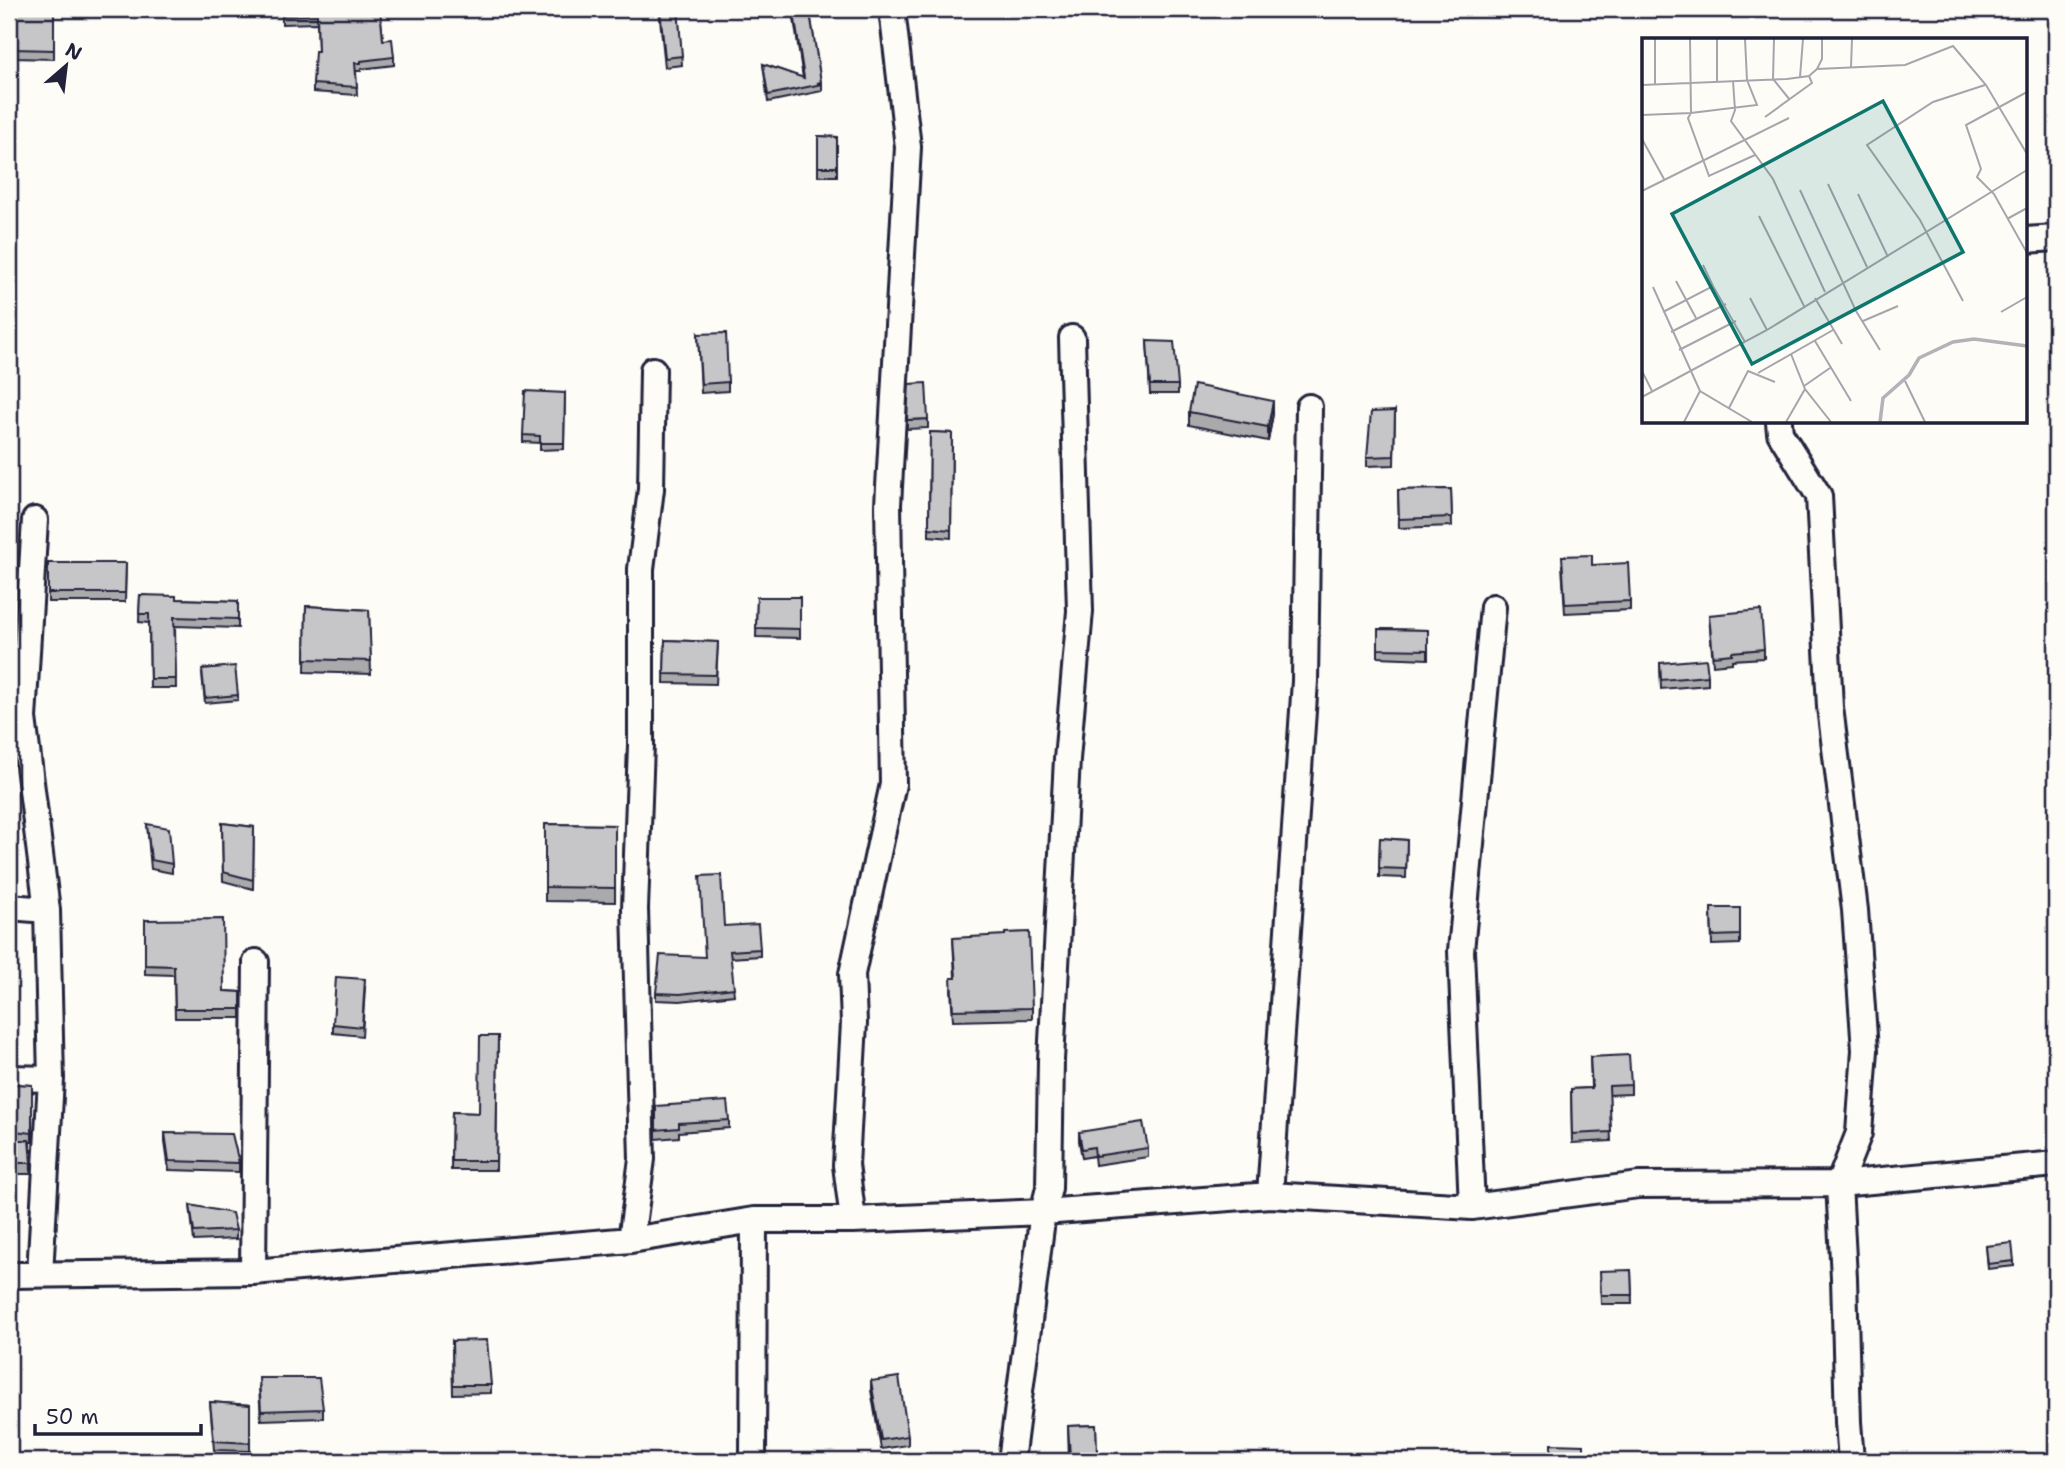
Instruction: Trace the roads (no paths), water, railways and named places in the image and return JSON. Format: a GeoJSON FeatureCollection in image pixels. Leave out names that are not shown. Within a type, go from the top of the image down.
{"type":"FeatureCollection","features":[{"type":"Feature","properties":{"kind":"street"},"geometry":{"type":"LineString","coordinates":[[853,1220],[846,1165],[854,1023],[852,974],[893,784],[888,505],[908,147],[891,9]]}},
{"type":"Feature","properties":{"kind":"street"},"geometry":{"type":"LineString","coordinates":[[2026,240],[2056,238]]}},
{"type":"Feature","properties":{"kind":"street"},"geometry":{"type":"LineString","coordinates":[[1011,1461],[1043,1212],[1049,1188],[1051,1060],[1067,759],[1080,611],[1072,338]]}},
{"type":"Feature","properties":{"kind":"street"},"geometry":{"type":"LineString","coordinates":[[631,1240],[642,1158],[635,909],[642,745],[640,569],[651,489],[653,370]]}},
{"type":"Feature","properties":{"kind":"street"},"geometry":{"type":"LineString","coordinates":[[1270,1195],[1305,681],[1309,407]]}},
{"type":"Feature","properties":{"kind":"street"},"geometry":{"type":"LineString","coordinates":[[1779,424],[1780,433],[1819,496],[1830,707],[1855,910],[1865,1050],[1859,1133],[1839,1184],[1851,1461]]}},
{"type":"Feature","properties":{"kind":"street"},"geometry":{"type":"LineString","coordinates":[[35,520],[16,718],[47,910],[51,1079],[40,1274]]}},
{"type":"Feature","properties":{"kind":"street"},"geometry":{"type":"LineString","coordinates":[[1472,1207],[1461,951],[1493,607]]}},
{"type":"Feature","properties":{"kind":"street"},"geometry":{"type":"LineString","coordinates":[[9,907],[47,910]]}},
{"type":"Feature","properties":{"kind":"street"},"geometry":{"type":"LineString","coordinates":[[253,1272],[257,962]]}},
{"type":"Feature","properties":{"kind":"street"},"geometry":{"type":"LineString","coordinates":[[9,1078],[51,1079]]}},
{"type":"Feature","properties":{"kind":"street"},"geometry":{"type":"LineString","coordinates":[[9,1275],[253,1272],[631,1240],[754,1220],[853,1220],[1043,1212],[1270,1195],[1472,1207],[1639,1185],[1839,1184],[2056,1164]]}},
{"type":"Feature","properties":{"kind":"street"},"geometry":{"type":"LineString","coordinates":[[753,1461],[754,1220]]}}]}
